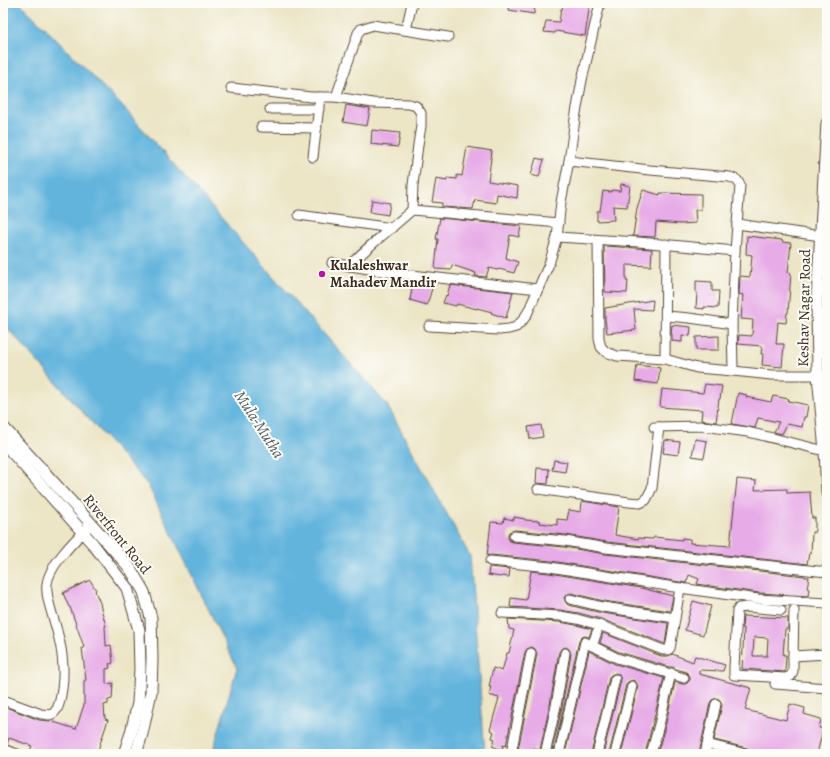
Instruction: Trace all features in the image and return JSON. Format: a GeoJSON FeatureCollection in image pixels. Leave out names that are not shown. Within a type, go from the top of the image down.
{"type":"FeatureCollection","features":[{"type":"Feature","properties":{"kind":"street"},"geometry":{"type":"LineString","coordinates":[[406,30],[412,3]]}},
{"type":"Feature","properties":{"kind":"street"},"geometry":{"type":"LineString","coordinates":[[429,326],[499,330],[509,329],[516,327],[528,312],[549,264],[557,237],[561,202],[579,95],[600,3]]}},
{"type":"Feature","properties":{"kind":"street"},"geometry":{"type":"LineString","coordinates":[[336,97],[358,33],[361,29],[373,25],[448,37]]}},
{"type":"Feature","properties":{"kind":"street"},"geometry":{"type":"LineString","coordinates":[[231,88],[320,97],[336,97],[373,103],[409,104],[416,106],[421,113],[421,126],[413,185],[412,210],[360,254],[349,266]]}},
{"type":"Feature","properties":{"kind":"street"},"geometry":{"type":"LineString","coordinates":[[313,157],[320,97]]}},
{"type":"Feature","properties":{"kind":"street"},"geometry":{"type":"LineString","coordinates":[[270,109],[319,109]]}},
{"type":"Feature","properties":{"kind":"street","name":"Keshav Nagar Road"},"geometry":{"type":"LineString","coordinates":[[827,123],[823,232],[816,300],[822,375],[827,493]]}},
{"type":"Feature","properties":{"kind":"street"},"geometry":{"type":"LineString","coordinates":[[261,127],[317,128]]}},
{"type":"Feature","properties":{"kind":"street"},"geometry":{"type":"LineString","coordinates":[[569,161],[730,177],[737,180],[740,185],[732,324],[733,371]]}},
{"type":"Feature","properties":{"kind":"street"},"geometry":{"type":"LineString","coordinates":[[412,210],[559,223]]}},
{"type":"Feature","properties":{"kind":"street"},"geometry":{"type":"LineString","coordinates":[[299,215],[392,228]]}},
{"type":"Feature","properties":{"kind":"street"},"geometry":{"type":"LineString","coordinates":[[737,224],[823,232]]}},
{"type":"Feature","properties":{"kind":"street"},"geometry":{"type":"LineString","coordinates":[[557,237],[666,244],[735,251]]}},
{"type":"Feature","properties":{"kind":"street"},"geometry":{"type":"LineString","coordinates":[[598,240],[599,339],[601,347],[606,352],[617,356],[665,359],[697,368],[771,375],[822,375]]}},
{"type":"Feature","properties":{"kind":"street"},"geometry":{"type":"LineString","coordinates":[[665,359],[666,244]]}},
{"type":"Feature","properties":{"kind":"street"},"geometry":{"type":"LineString","coordinates":[[332,263],[394,273],[538,288]]}},
{"type":"Feature","properties":{"kind":"street"},"geometry":{"type":"LineString","coordinates":[[666,316],[732,324]]}},
{"type":"Feature","properties":{"kind":"street"},"geometry":{"type":"LineString","coordinates":[[538,489],[640,503],[646,500],[652,488],[655,427],[703,426],[748,432],[825,451]]}},
{"type":"Feature","properties":{"kind":"street","name":"Riverfront Road"},"geometry":{"type":"LineString","coordinates":[[4,430],[18,451],[127,588],[139,630],[140,669],[138,703],[124,754]]}},
{"type":"Feature","properties":{"kind":"street","name":"Riverfront Road"},"geometry":{"type":"LineString","coordinates":[[3,442],[18,451],[91,524],[130,568],[144,592],[151,618],[151,692],[136,754]]}},
{"type":"Feature","properties":{"kind":"street"},"geometry":{"type":"LineString","coordinates":[[3,700],[41,714],[50,715],[54,713],[61,700],[64,670],[58,634],[47,594],[47,580],[52,569],[60,558],[91,524]]}},
{"type":"Feature","properties":{"kind":"street"},"geometry":{"type":"LineString","coordinates":[[514,536],[565,541],[606,548],[827,572]]}},
{"type":"Feature","properties":{"kind":"street"},"geometry":{"type":"LineString","coordinates":[[490,561],[550,568],[758,600],[827,603]]}},
{"type":"Feature","properties":{"kind":"street"},"geometry":{"type":"LineString","coordinates":[[502,613],[560,616],[577,619],[599,625],[663,650],[668,650],[670,648],[680,588]]}},
{"type":"Feature","properties":{"kind":"street"},"geometry":{"type":"LineString","coordinates":[[570,599],[603,607],[675,618]]}},
{"type":"Feature","properties":{"kind":"street"},"geometry":{"type":"LineString","coordinates":[[781,610],[739,608],[737,611],[734,675],[785,678],[791,676],[793,671],[794,610]]}},
{"type":"Feature","properties":{"kind":"street"},"geometry":{"type":"LineString","coordinates":[[592,646],[597,632]]}},
{"type":"Feature","properties":{"kind":"street"},"geometry":{"type":"LineString","coordinates":[[559,754],[585,642],[617,658],[684,678]]}},
{"type":"Feature","properties":{"kind":"street"},"geometry":{"type":"LineString","coordinates":[[510,754],[531,653]]}},
{"type":"Feature","properties":{"kind":"street"},"geometry":{"type":"LineString","coordinates":[[544,754],[556,706],[565,653]]}},
{"type":"Feature","properties":{"kind":"street"},"geometry":{"type":"LineString","coordinates":[[793,656],[827,654]]}},
{"type":"Feature","properties":{"kind":"street"},"geometry":{"type":"LineString","coordinates":[[651,754],[671,673]]}},
{"type":"Feature","properties":{"kind":"street"},"geometry":{"type":"LineString","coordinates":[[597,754],[615,679]]}},
{"type":"Feature","properties":{"kind":"street"},"geometry":{"type":"LineString","coordinates":[[773,684],[827,688]]}},
{"type":"Feature","properties":{"kind":"street"},"geometry":{"type":"LineString","coordinates":[[615,754],[632,686]]}},
{"type":"Feature","properties":{"kind":"street"},"geometry":{"type":"LineString","coordinates":[[705,754],[716,704]]}},
{"type":"Feature","properties":{"kind":"street"},"geometry":{"type":"LineString","coordinates":[[556,706],[570,709]]}},
{"type":"Feature","properties":{"kind":"street"},"geometry":{"type":"LineString","coordinates":[[707,744],[746,754]]}},
{"type":"Feature","properties":{"kind":"street"},"geometry":{"type":"LineString","coordinates":[[3,749],[17,754]]}},
{"type":"Feature","properties":{"kind":"water","name":"Mula-Mutha"},"geometry":{"type":"Polygon","coordinates":[[[3,3],[20,3],[123,107],[387,405],[470,556],[485,754],[212,754],[237,668],[148,485],[3,323],[3,3]]]}},
{"type":"Feature","properties":{"kind":"building"},"geometry":{"type":"Polygon","coordinates":[[[510,3],[535,3],[534,14],[509,10],[510,3]]]}},
{"type":"Feature","properties":{"kind":"building"},"geometry":{"type":"Polygon","coordinates":[[[563,3],[590,3],[585,36],[556,31],[555,33],[544,32],[546,21],[559,22],[563,3]]]}},
{"type":"Feature","properties":{"kind":"building"},"geometry":{"type":"Polygon","coordinates":[[[346,105],[370,109],[367,126],[343,122],[346,105]]]}},
{"type":"Feature","properties":{"kind":"building"},"geometry":{"type":"Polygon","coordinates":[[[372,130],[400,133],[398,147],[371,144],[372,130]]]}},
{"type":"Feature","properties":{"kind":"building"},"geometry":{"type":"Polygon","coordinates":[[[467,147],[492,151],[488,181],[518,186],[517,198],[497,194],[496,203],[475,200],[473,209],[442,207],[442,203],[432,202],[436,179],[447,181],[447,178],[457,179],[457,175],[462,176],[467,147]]]}},
{"type":"Feature","properties":{"kind":"building"},"geometry":{"type":"Polygon","coordinates":[[[536,158],[544,160],[539,177],[531,175],[536,158]]]}},
{"type":"Feature","properties":{"kind":"building"},"geometry":{"type":"Polygon","coordinates":[[[621,184],[630,186],[627,207],[613,206],[614,220],[597,221],[597,211],[600,211],[603,191],[620,191],[621,184]]]}},
{"type":"Feature","properties":{"kind":"building"},"geometry":{"type":"Polygon","coordinates":[[[643,190],[660,195],[660,193],[701,194],[701,210],[695,210],[696,223],[681,224],[656,222],[655,237],[633,236],[637,208],[643,190]]]}},
{"type":"Feature","properties":{"kind":"building"},"geometry":{"type":"Polygon","coordinates":[[[372,200],[390,203],[388,215],[370,212],[372,200]]]}},
{"type":"Feature","properties":{"kind":"building"},"geometry":{"type":"Polygon","coordinates":[[[440,218],[521,226],[519,237],[510,235],[506,258],[518,262],[514,273],[489,268],[486,277],[475,276],[476,273],[452,265],[451,270],[435,269],[438,239],[436,239],[440,218]]]}},
{"type":"Feature","properties":{"kind":"building"},"geometry":{"type":"Polygon","coordinates":[[[747,236],[782,240],[782,242],[791,243],[788,273],[791,273],[788,313],[786,323],[778,322],[776,344],[784,344],[782,367],[762,365],[762,346],[738,344],[739,335],[752,336],[753,320],[741,319],[743,295],[739,294],[740,276],[750,277],[752,255],[746,254],[747,236]]]}},
{"type":"Feature","properties":{"kind":"building"},"geometry":{"type":"Polygon","coordinates":[[[604,246],[652,249],[651,266],[626,265],[626,281],[628,281],[627,293],[605,292],[604,246]]]}},
{"type":"Feature","properties":{"kind":"building"},"geometry":{"type":"Polygon","coordinates":[[[696,281],[712,282],[712,291],[719,291],[718,308],[696,308],[696,281]]]}},
{"type":"Feature","properties":{"kind":"building"},"geometry":{"type":"Polygon","coordinates":[[[413,282],[433,285],[427,305],[410,300],[413,282]]]}},
{"type":"Feature","properties":{"kind":"building"},"geometry":{"type":"Polygon","coordinates":[[[450,285],[513,292],[506,318],[477,308],[443,303],[450,285]]]}},
{"type":"Feature","properties":{"kind":"building"},"geometry":{"type":"Polygon","coordinates":[[[653,300],[652,310],[634,309],[636,330],[607,333],[605,308],[653,300]]]}},
{"type":"Feature","properties":{"kind":"building"},"geometry":{"type":"Polygon","coordinates":[[[672,325],[691,327],[690,336],[682,335],[682,342],[672,341],[672,325]]]}},
{"type":"Feature","properties":{"kind":"building"},"geometry":{"type":"Polygon","coordinates":[[[719,336],[719,350],[696,350],[696,337],[719,336]]]}},
{"type":"Feature","properties":{"kind":"building"},"geometry":{"type":"Polygon","coordinates":[[[637,365],[660,368],[658,384],[635,381],[637,365]]]}},
{"type":"Feature","properties":{"kind":"building"},"geometry":{"type":"Polygon","coordinates":[[[705,384],[722,386],[716,422],[701,420],[702,410],[660,407],[662,389],[703,393],[705,384]]]}},
{"type":"Feature","properties":{"kind":"building"},"geometry":{"type":"Polygon","coordinates":[[[738,393],[747,395],[746,397],[771,402],[773,396],[808,405],[806,417],[804,417],[802,427],[787,424],[782,434],[774,432],[779,422],[758,418],[755,428],[732,424],[738,393]]]}},
{"type":"Feature","properties":{"kind":"building"},"geometry":{"type":"Polygon","coordinates":[[[541,425],[543,437],[530,439],[528,427],[541,425]]]}},
{"type":"Feature","properties":{"kind":"building"},"geometry":{"type":"Polygon","coordinates":[[[695,439],[707,441],[704,458],[692,456],[695,439]]]}},
{"type":"Feature","properties":{"kind":"building"},"geometry":{"type":"Polygon","coordinates":[[[665,440],[680,442],[678,455],[663,453],[665,440]]]}},
{"type":"Feature","properties":{"kind":"building"},"geometry":{"type":"Polygon","coordinates":[[[554,460],[567,462],[565,472],[552,470],[554,460]]]}},
{"type":"Feature","properties":{"kind":"building"},"geometry":{"type":"Polygon","coordinates":[[[537,468],[549,469],[548,484],[536,483],[537,468]]]}},
{"type":"Feature","properties":{"kind":"building"},"geometry":{"type":"Polygon","coordinates":[[[737,479],[756,481],[755,490],[787,489],[787,493],[810,492],[812,518],[815,518],[815,532],[812,532],[811,553],[809,553],[807,564],[607,542],[566,535],[515,530],[509,532],[508,538],[513,542],[564,547],[605,554],[805,576],[809,577],[807,588],[809,589],[808,596],[759,593],[697,584],[699,579],[689,575],[686,583],[551,561],[491,555],[487,556],[491,522],[503,523],[504,518],[514,520],[514,517],[525,520],[540,521],[539,523],[557,525],[557,519],[567,520],[569,510],[581,512],[582,501],[619,507],[615,535],[638,539],[653,539],[654,537],[682,540],[682,538],[690,539],[690,543],[730,546],[737,479]]]}},
{"type":"Feature","properties":{"kind":"building"},"geometry":{"type":"Polygon","coordinates":[[[489,567],[510,569],[509,577],[488,575],[489,567]]]}},
{"type":"Feature","properties":{"kind":"building"},"geometry":{"type":"Polygon","coordinates":[[[531,571],[641,588],[673,596],[670,611],[604,601],[571,593],[566,595],[564,598],[568,605],[602,613],[668,623],[665,644],[601,619],[579,613],[560,610],[510,607],[511,598],[526,600],[531,571]]]}},
{"type":"Feature","properties":{"kind":"building"},"geometry":{"type":"Polygon","coordinates":[[[90,580],[96,590],[95,591],[100,603],[106,626],[106,646],[111,645],[113,663],[109,664],[110,668],[106,669],[106,684],[113,683],[112,699],[108,700],[108,704],[104,705],[105,719],[108,720],[98,754],[43,754],[30,750],[32,746],[9,738],[7,744],[3,743],[3,706],[39,720],[50,721],[76,729],[84,705],[84,681],[86,680],[82,648],[84,647],[70,607],[63,593],[90,580]]]}},
{"type":"Feature","properties":{"kind":"building"},"geometry":{"type":"Polygon","coordinates":[[[693,601],[711,606],[703,635],[685,630],[693,601]]]}},
{"type":"Feature","properties":{"kind":"building"},"geometry":{"type":"Polygon","coordinates":[[[743,616],[788,618],[788,629],[785,629],[783,655],[786,655],[785,672],[742,669],[744,628],[742,628],[743,616]],[[754,637],[753,656],[767,656],[768,638],[754,637]]]}},
{"type":"Feature","properties":{"kind":"building"},"geometry":{"type":"Polygon","coordinates":[[[508,619],[559,622],[592,629],[589,637],[584,636],[579,641],[553,754],[551,754],[562,707],[571,654],[569,649],[566,647],[561,649],[559,652],[550,705],[540,750],[534,748],[532,754],[522,754],[523,752],[518,750],[537,654],[535,649],[532,647],[527,649],[525,652],[506,746],[503,745],[502,750],[492,746],[495,739],[492,738],[494,732],[490,730],[499,698],[489,695],[491,687],[489,687],[493,668],[502,671],[507,653],[509,653],[514,630],[509,629],[508,619]]]}},
{"type":"Feature","properties":{"kind":"building"},"geometry":{"type":"Polygon","coordinates":[[[603,633],[661,656],[668,656],[672,654],[693,662],[695,656],[725,665],[723,671],[699,670],[699,674],[751,688],[745,710],[786,720],[790,704],[805,708],[804,714],[821,719],[819,728],[823,729],[817,754],[752,754],[747,748],[714,740],[722,705],[720,700],[717,698],[712,700],[710,703],[699,754],[657,754],[666,723],[675,682],[686,684],[690,680],[690,676],[686,672],[673,667],[619,652],[600,643],[603,633]]]}},
{"type":"Feature","properties":{"kind":"building"},"geometry":{"type":"Polygon","coordinates":[[[589,651],[615,664],[664,678],[645,754],[621,754],[638,687],[636,682],[633,680],[628,682],[626,685],[609,754],[603,754],[621,680],[619,675],[616,673],[611,675],[609,678],[591,754],[565,754],[589,651]]]}},
{"type":"Feature","properties":{"kind":"place","name":"Kulaleshwar Mahadev Mandir"},"geometry":{"type":"Point","coordinates":[322,274]}}]}
